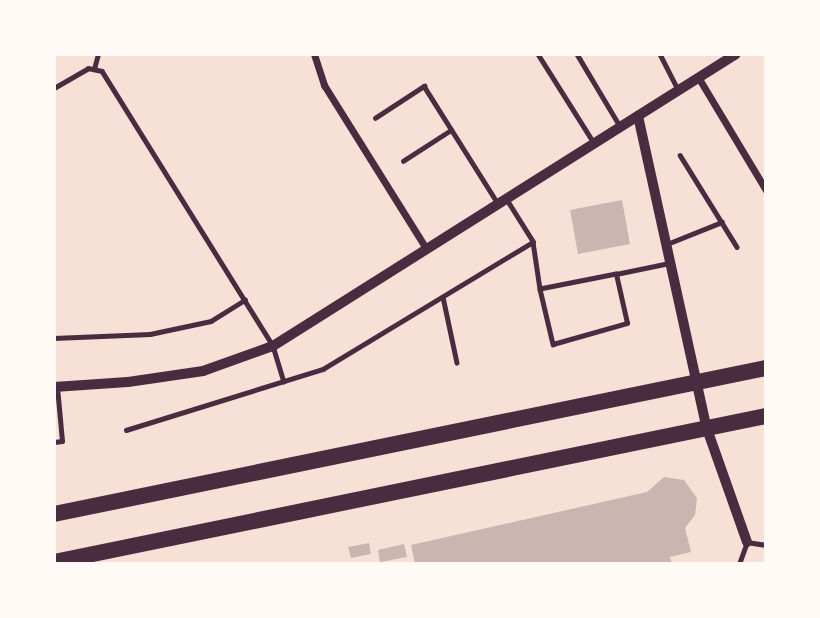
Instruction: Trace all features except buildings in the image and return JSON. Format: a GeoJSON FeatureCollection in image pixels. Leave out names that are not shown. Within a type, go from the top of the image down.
{"type":"FeatureCollection","features":[{"type":"Feature","properties":{"kind":"highway"},"geometry":{"type":"LineString","coordinates":[[54,514],[766,368]]}},
{"type":"Feature","properties":{"kind":"highway"},"geometry":{"type":"LineString","coordinates":[[54,562],[116,552],[766,416]]}},
{"type":"Feature","properties":{"kind":"street"},"geometry":{"type":"LineString","coordinates":[[314,54],[324,85],[426,248]]}},
{"type":"Feature","properties":{"kind":"street"},"geometry":{"type":"LineString","coordinates":[[56,386],[128,382],[202,370],[273,346],[736,54]]}},
{"type":"Feature","properties":{"kind":"street"},"geometry":{"type":"LineString","coordinates":[[698,77],[766,190]]}},
{"type":"Feature","properties":{"kind":"street"},"geometry":{"type":"LineString","coordinates":[[638,116],[707,429],[747,542]]}},
{"type":"Feature","properties":{"kind":"lane"},"geometry":{"type":"LineString","coordinates":[[94,69],[98,54]]}},
{"type":"Feature","properties":{"kind":"lane"},"geometry":{"type":"LineString","coordinates":[[538,54],[594,143]]}},
{"type":"Feature","properties":{"kind":"lane"},"geometry":{"type":"LineString","coordinates":[[577,54],[621,127]]}},
{"type":"Feature","properties":{"kind":"lane"},"geometry":{"type":"LineString","coordinates":[[660,54],[679,90]]}},
{"type":"Feature","properties":{"kind":"lane"},"geometry":{"type":"LineString","coordinates":[[54,89],[88,68],[102,71],[273,346],[284,381]]}},
{"type":"Feature","properties":{"kind":"lane"},"geometry":{"type":"LineString","coordinates":[[375,118],[424,86],[451,130],[533,242],[552,344],[627,323],[615,274]]}},
{"type":"Feature","properties":{"kind":"lane"},"geometry":{"type":"LineString","coordinates":[[403,161],[451,130]]}},
{"type":"Feature","properties":{"kind":"lane"},"geometry":{"type":"LineString","coordinates":[[680,155],[737,247]]}},
{"type":"Feature","properties":{"kind":"lane"},"geometry":{"type":"LineString","coordinates":[[666,244],[722,222]]}},
{"type":"Feature","properties":{"kind":"lane"},"geometry":{"type":"LineString","coordinates":[[126,430],[323,369],[533,242]]}},
{"type":"Feature","properties":{"kind":"lane"},"geometry":{"type":"LineString","coordinates":[[540,289],[670,262]]}},
{"type":"Feature","properties":{"kind":"lane"},"geometry":{"type":"LineString","coordinates":[[443,297],[457,363]]}},
{"type":"Feature","properties":{"kind":"lane"},"geometry":{"type":"LineString","coordinates":[[54,338],[150,334],[211,321],[245,300]]}},
{"type":"Feature","properties":{"kind":"lane"},"geometry":{"type":"LineString","coordinates":[[54,442],[62,441],[56,386]]}},
{"type":"Feature","properties":{"kind":"lane"},"geometry":{"type":"LineString","coordinates":[[740,564],[747,542],[766,545]]}}]}
